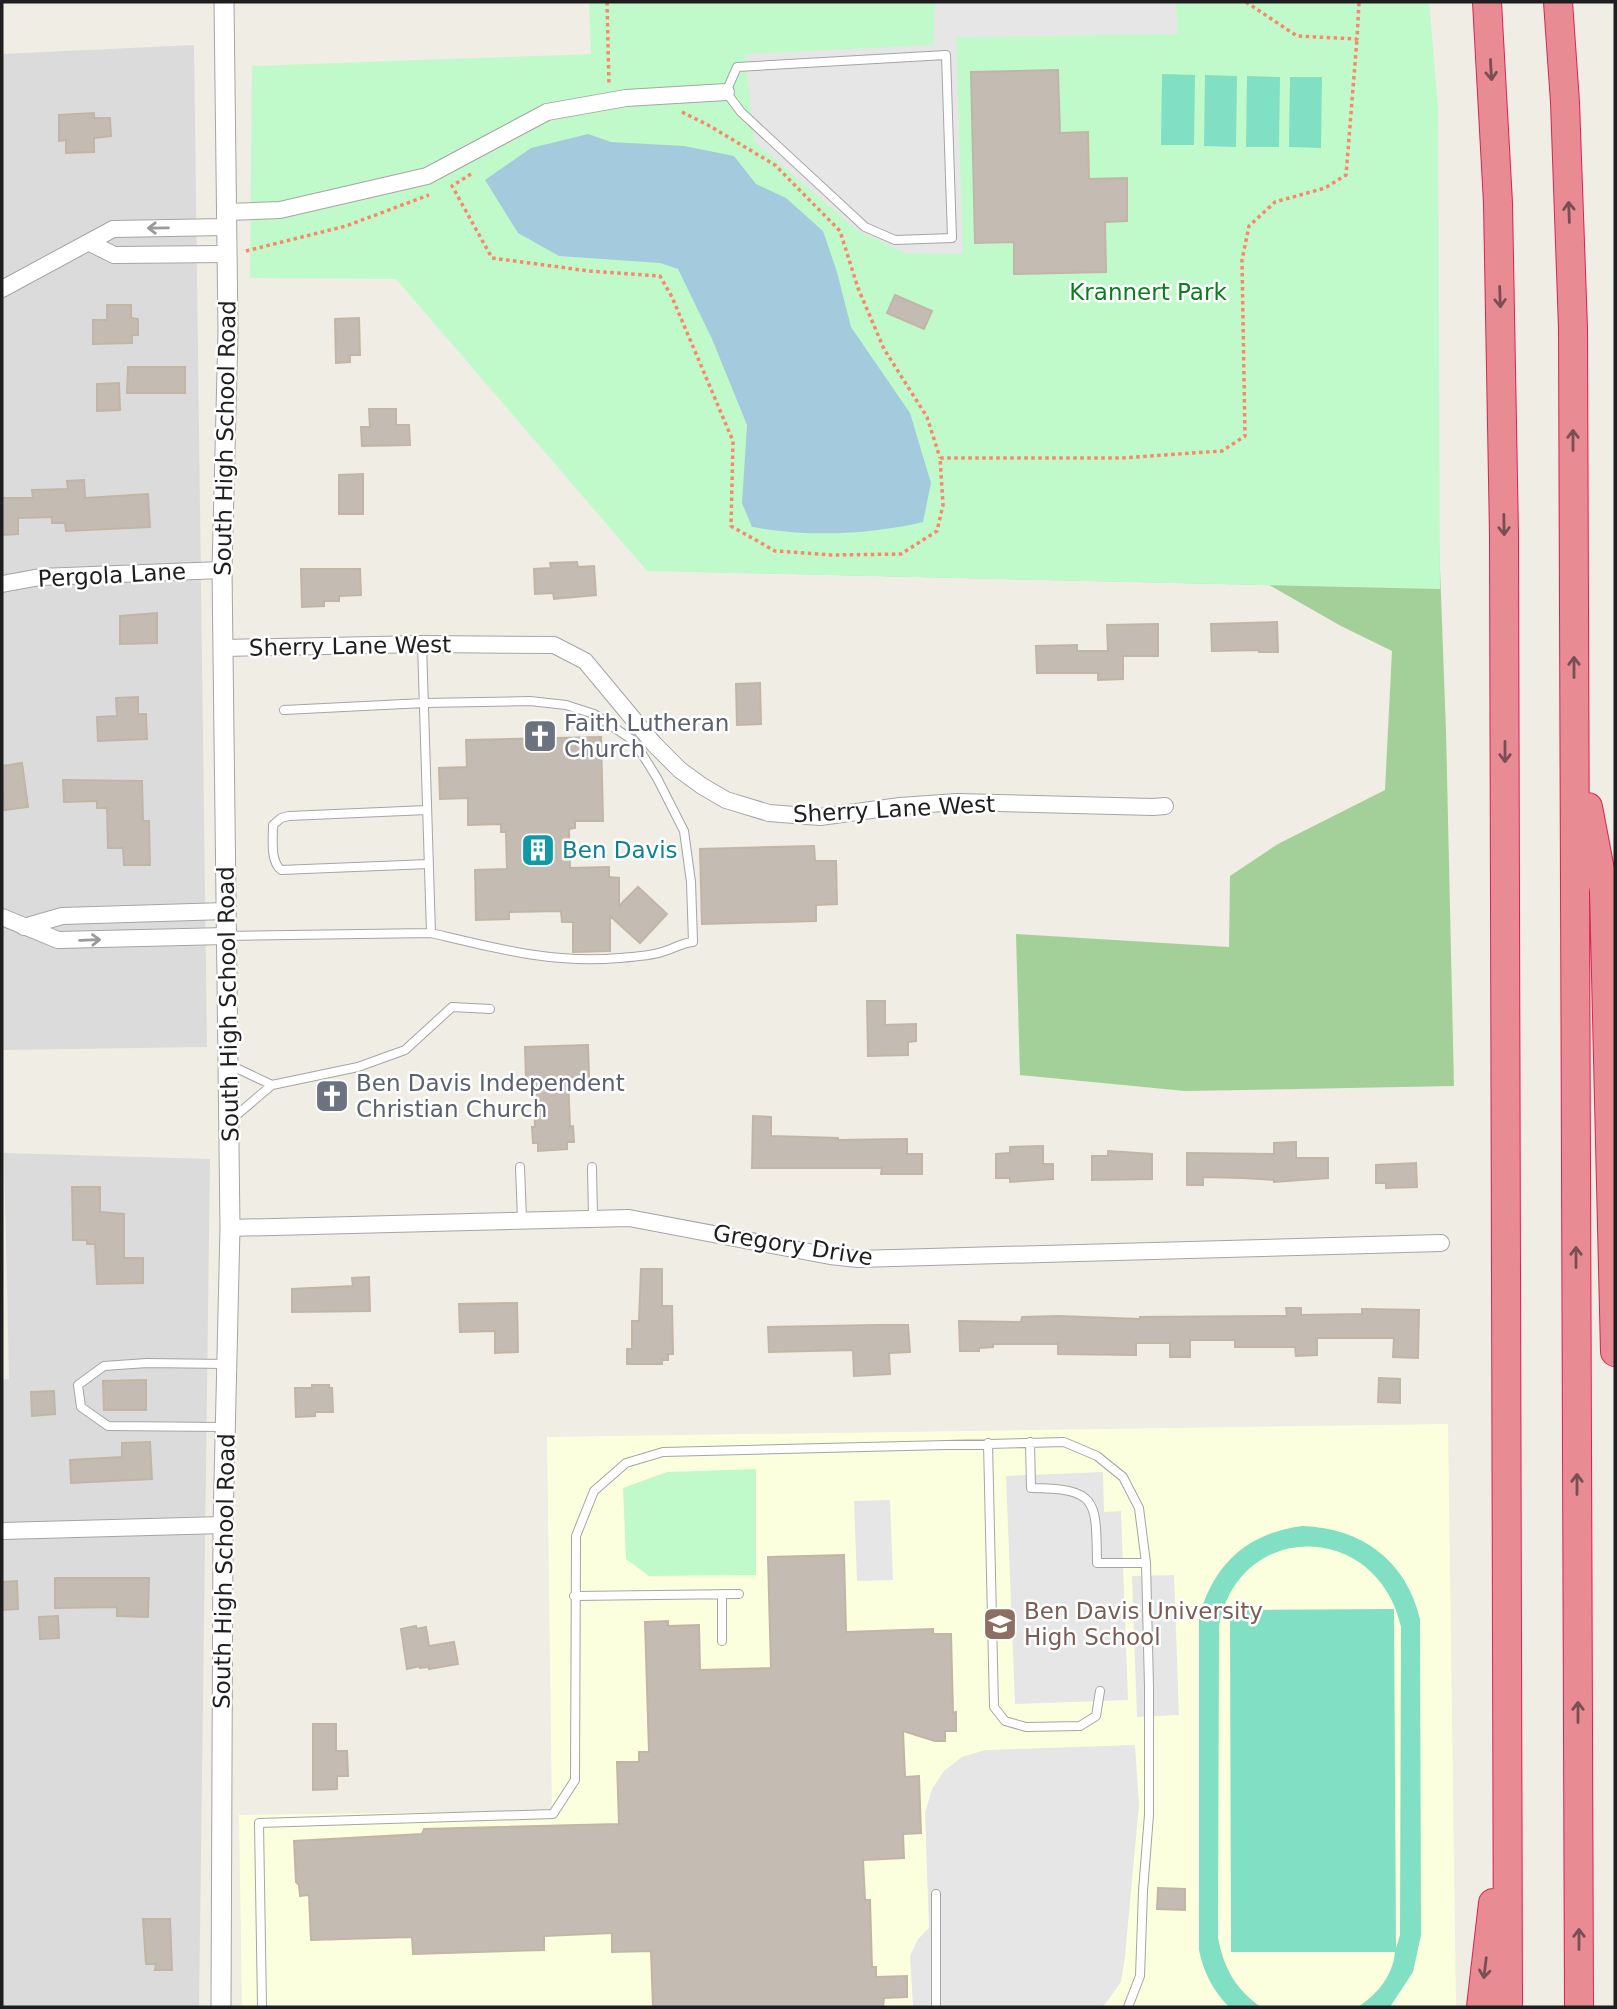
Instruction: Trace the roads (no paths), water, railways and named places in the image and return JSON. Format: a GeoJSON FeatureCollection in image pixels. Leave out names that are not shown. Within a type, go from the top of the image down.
{"type":"FeatureCollection","features":[{"type":"Feature","properties":{"kind":"highway"},"geometry":{"type":"LineString","coordinates":[[1487,2],[1498,203],[1503,415],[1508,2007]]}},
{"type":"Feature","properties":{"kind":"highway"},"geometry":{"type":"LineString","coordinates":[[1558,2],[1565,102],[1573,328],[1579,2007]]}},
{"type":"Feature","properties":{"kind":"highway"},"geometry":{"type":"LineString","coordinates":[[1575,736],[1604,891],[1615,1352]]}},
{"type":"Feature","properties":{"kind":"highway"},"geometry":{"type":"LineString","coordinates":[[1481,2007],[1508,1779]]}},
{"type":"Feature","properties":{"kind":"street","name":"South High School Road"},"geometry":{"type":"LineString","coordinates":[[221,2007],[223,1525],[230,1227],[222,570],[228,332],[235,253],[226,220],[224,2]]}},
{"type":"Feature","properties":{"kind":"street"},"geometry":{"type":"LineString","coordinates":[[2,289],[113,229],[226,220],[280,211],[427,176],[547,112],[626,98],[726,92]]}},
{"type":"Feature","properties":{"kind":"street"},"geometry":{"type":"LineString","coordinates":[[90,243],[114,255],[235,253]]}},
{"type":"Feature","properties":{"kind":"street","name":"Pergola Lane"},"geometry":{"type":"LineString","coordinates":[[2,584],[56,576],[222,570]]}},
{"type":"Feature","properties":{"kind":"street","name":"Sherry Lane West"},"geometry":{"type":"LineString","coordinates":[[224,648],[422,644],[554,645],[585,662],[654,744],[680,770],[726,800],[769,813],[829,816],[900,806],[957,802],[1165,806]]}},
{"type":"Feature","properties":{"kind":"street"},"geometry":{"type":"LineString","coordinates":[[24,927],[62,916],[226,911]]}},
{"type":"Feature","properties":{"kind":"street"},"geometry":{"type":"LineString","coordinates":[[2,917],[58,940],[226,936]]}},
{"type":"Feature","properties":{"kind":"street","name":"Gregory Drive"},"geometry":{"type":"LineString","coordinates":[[230,1227],[522,1219],[645,1219],[830,1256],[858,1259],[1441,1243]]}},
{"type":"Feature","properties":{"kind":"street"},"geometry":{"type":"LineString","coordinates":[[2,1531],[223,1525]]}},
{"type":"Feature","properties":{"kind":"lane"},"geometry":{"type":"LineString","coordinates":[[946,55],[953,238],[895,240],[865,227],[741,112],[726,92],[737,67],[946,55]]}},
{"type":"Feature","properties":{"kind":"lane"},"geometry":{"type":"LineString","coordinates":[[422,644],[431,933]]}},
{"type":"Feature","properties":{"kind":"lane"},"geometry":{"type":"LineString","coordinates":[[226,936],[431,933],[518,954],[581,959],[619,958],[663,952],[678,944],[692,942],[691,882],[684,831],[657,778],[634,741],[594,714],[566,705],[530,701],[284,710]]}},
{"type":"Feature","properties":{"kind":"lane"},"geometry":{"type":"LineString","coordinates":[[427,810],[281,818],[273,825],[274,856],[276,867],[281,870],[429,864]]}},
{"type":"Feature","properties":{"kind":"lane"},"geometry":{"type":"LineString","coordinates":[[229,1121],[272,1085],[358,1067],[405,1050],[452,1007],[490,1009]]}},
{"type":"Feature","properties":{"kind":"lane"},"geometry":{"type":"LineString","coordinates":[[228,1064],[272,1085]]}},
{"type":"Feature","properties":{"kind":"lane"},"geometry":{"type":"LineString","coordinates":[[520,1167],[522,1219]]}},
{"type":"Feature","properties":{"kind":"lane"},"geometry":{"type":"LineString","coordinates":[[592,1167],[593,1218]]}},
{"type":"Feature","properties":{"kind":"lane"},"geometry":{"type":"LineString","coordinates":[[225,1427],[108,1426],[81,1407],[78,1385],[104,1366],[147,1363],[227,1364]]}},
{"type":"Feature","properties":{"kind":"lane"},"geometry":{"type":"LineString","coordinates":[[262,2007],[259,1823],[552,1814],[575,1780],[576,1536],[594,1491],[625,1463],[663,1452],[1064,1441],[1097,1456],[1123,1478],[1139,1508],[1146,1563],[1149,1815],[1140,1976],[1128,2007]]}},
{"type":"Feature","properties":{"kind":"lane"},"geometry":{"type":"LineString","coordinates":[[1030,1442],[1031,1488],[1062,1488],[1081,1494],[1096,1514],[1097,1563],[1146,1563]]}},
{"type":"Feature","properties":{"kind":"lane"},"geometry":{"type":"LineString","coordinates":[[988,1443],[994,1707],[1005,1721],[1026,1727],[1080,1727],[1096,1716],[1100,1691]]}},
{"type":"Feature","properties":{"kind":"lane"},"geometry":{"type":"LineString","coordinates":[[722,1594],[722,1641]]}},
{"type":"Feature","properties":{"kind":"lane"},"geometry":{"type":"LineString","coordinates":[[574,1596],[739,1594]]}},
{"type":"Feature","properties":{"kind":"lane"},"geometry":{"type":"LineString","coordinates":[[936,1894],[936,2007]]}},
{"type":"Feature","properties":{"kind":"water"},"geometry":{"type":"Polygon","coordinates":[[[588,134],[611,142],[684,146],[734,156],[756,184],[786,198],[823,231],[851,327],[910,413],[931,483],[923,522],[881,530],[838,533],[752,527],[742,503],[747,425],[712,339],[678,269],[660,263],[559,256],[518,233],[485,180],[531,148],[588,134]]]}},
{"type":"Feature","properties":{"kind":"place","name":"Faith Lutheran Church"},"geometry":{"type":"Point","coordinates":[540,736]}},
{"type":"Feature","properties":{"kind":"place","name":"Ben Davis"},"geometry":{"type":"Point","coordinates":[538,850]}},
{"type":"Feature","properties":{"kind":"place","name":"Ben Davis Independent Christian Church"},"geometry":{"type":"Point","coordinates":[332,1096]}},
{"type":"Feature","properties":{"kind":"place","name":"Ben Davis University High School"},"geometry":{"type":"Point","coordinates":[1000,1624]}},
{"type":"Feature","properties":{"kind":"park label","name":"Krannert Park"},"geometry":{"type":"Point","coordinates":[1148,292]}}]}
